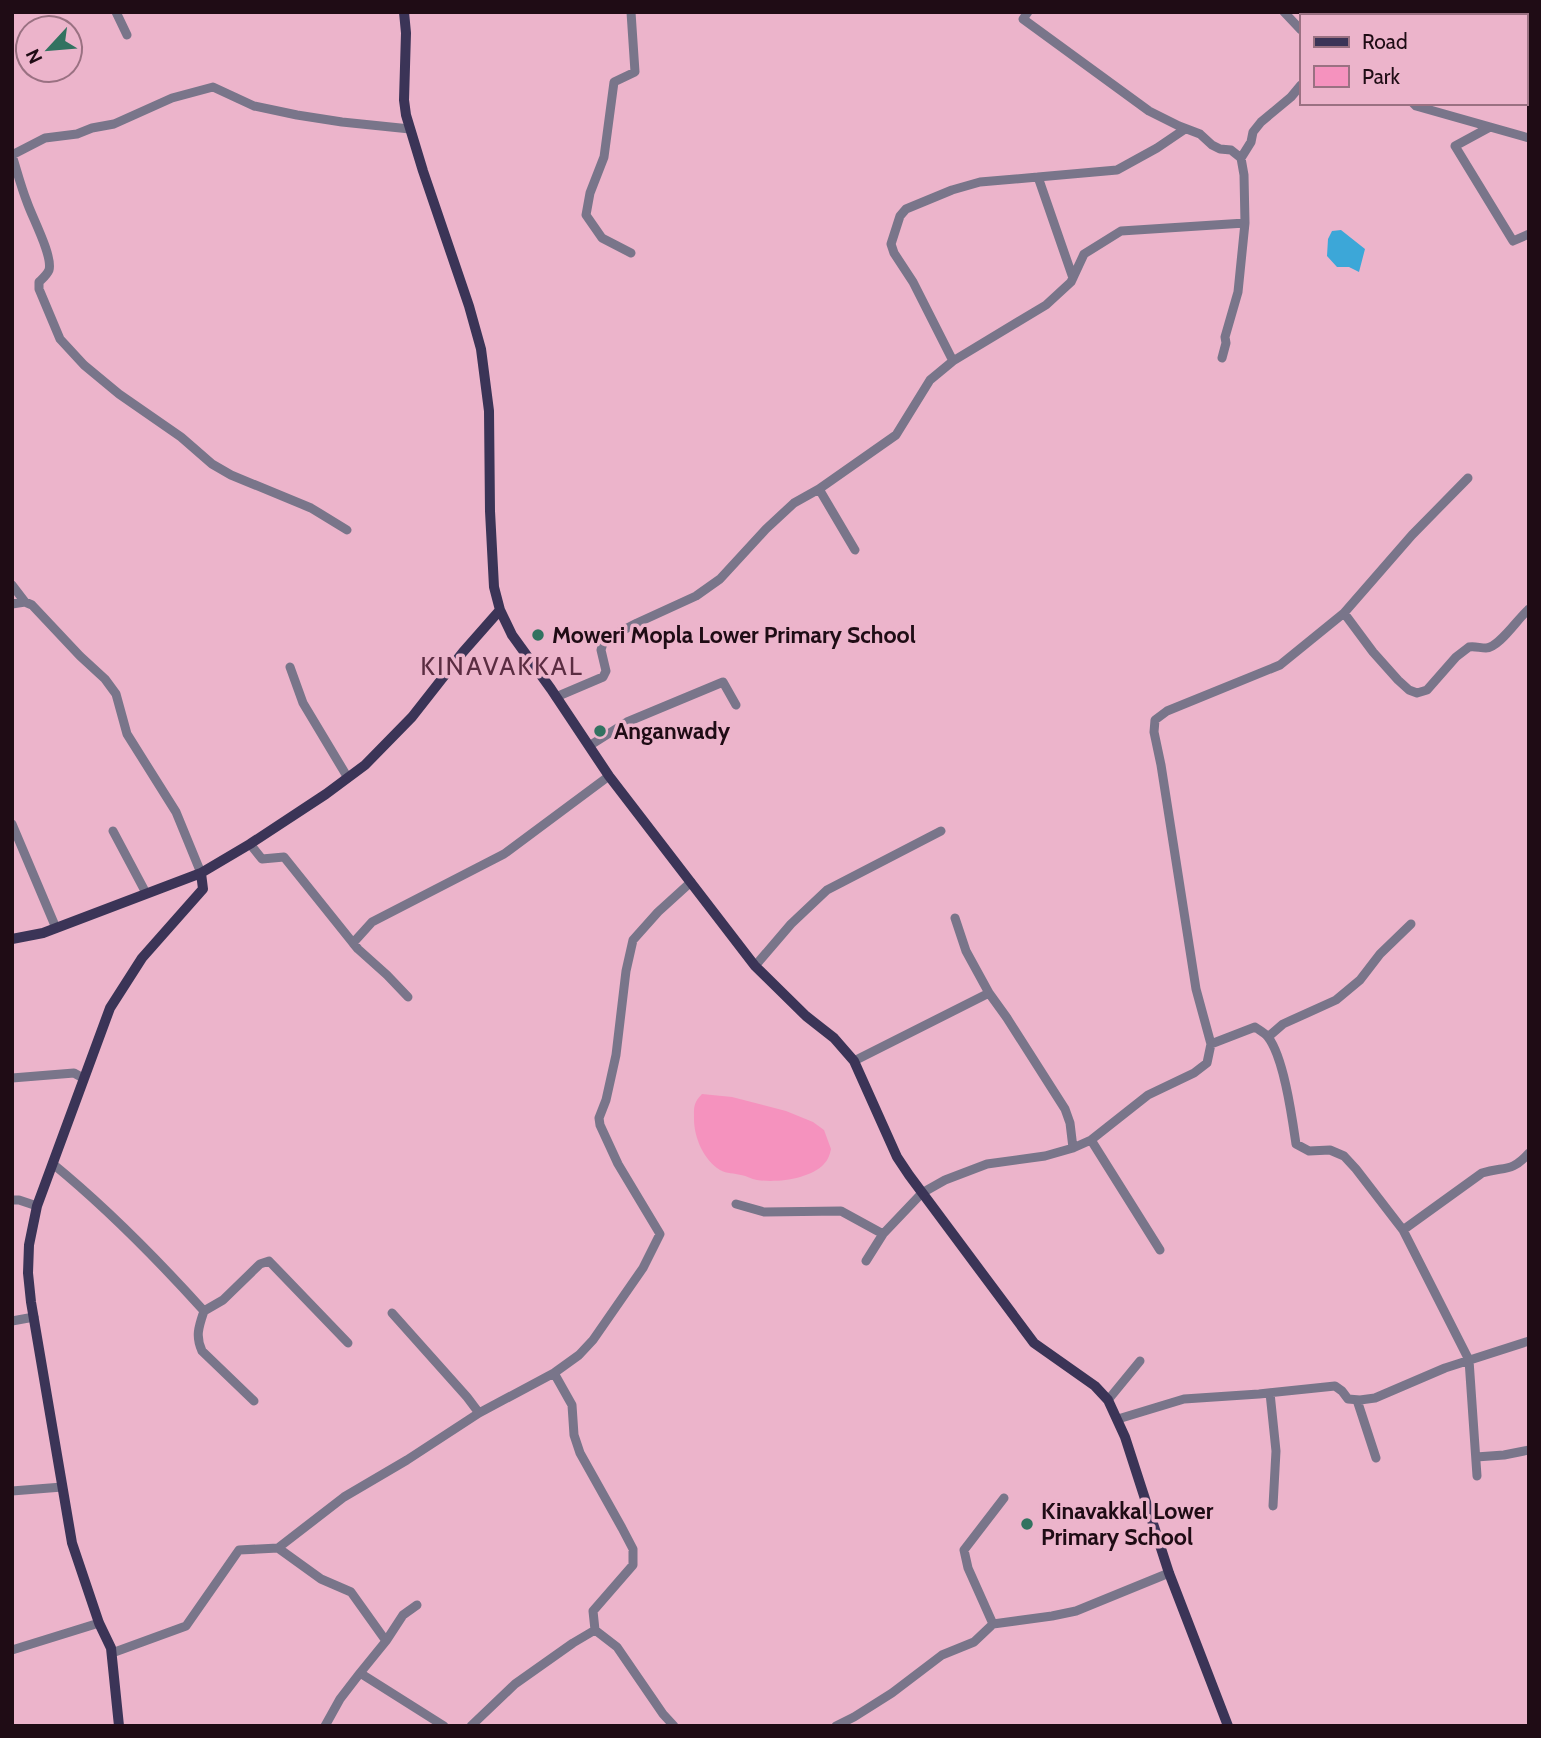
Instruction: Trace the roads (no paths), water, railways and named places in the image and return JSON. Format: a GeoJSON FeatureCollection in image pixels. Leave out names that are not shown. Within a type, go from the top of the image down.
{"type":"FeatureCollection","features":[{"type":"Feature","properties":{"kind":"main road"},"geometry":{"type":"LineString","coordinates":[[404,12],[406,115],[470,306],[481,349],[489,411],[494,587],[500,610],[512,635],[609,776],[755,966],[797,1008],[834,1038],[855,1061],[897,1157],[1034,1343],[1096,1387],[1108,1400],[1125,1437],[1169,1573],[1228,1726]]}},
{"type":"Feature","properties":{"kind":"main road"},"geometry":{"type":"LineString","coordinates":[[12,940],[43,933],[201,873],[250,844],[348,778],[365,765],[412,718],[463,652],[500,610]]}},
{"type":"Feature","properties":{"kind":"main road"},"geometry":{"type":"LineString","coordinates":[[119,1726],[112,1653],[72,1543],[34,1317],[28,1273],[29,1245],[37,1206],[110,1008],[142,958],[203,889],[201,873]]}},
{"type":"Feature","properties":{"kind":"street"},"geometry":{"type":"LineString","coordinates":[[116,12],[127,35]]}},
{"type":"Feature","properties":{"kind":"street"},"geometry":{"type":"LineString","coordinates":[[631,12],[635,72],[614,82],[604,157],[590,193],[586,215],[602,238],[631,253]]}},
{"type":"Feature","properties":{"kind":"street"},"geometry":{"type":"LineString","coordinates":[[1028,12],[1023,19],[1149,111],[1200,134],[1212,145],[1231,150],[1241,158],[1245,223],[1238,292],[1222,358]]}},
{"type":"Feature","properties":{"kind":"street"},"geometry":{"type":"LineString","coordinates":[[1284,12],[1300,29]]}},
{"type":"Feature","properties":{"kind":"street"},"geometry":{"type":"LineString","coordinates":[[347,530],[311,508],[231,475],[212,464],[181,437],[84,365],[60,339],[39,289],[38,282],[50,268],[48,258],[12,155],[45,138],[77,134],[114,124],[172,98],[213,87],[254,106],[286,113],[410,130]]}},
{"type":"Feature","properties":{"kind":"street"},"geometry":{"type":"LineString","coordinates":[[1241,158],[1251,142],[1253,132],[1261,122],[1300,87]]}},
{"type":"Feature","properties":{"kind":"street"},"geometry":{"type":"LineString","coordinates":[[1415,105],[1529,138]]}},
{"type":"Feature","properties":{"kind":"street"},"geometry":{"type":"LineString","coordinates":[[1490,127],[1455,146],[1513,241],[1529,234]]}},
{"type":"Feature","properties":{"kind":"street"},"geometry":{"type":"LineString","coordinates":[[953,361],[891,244],[900,216],[906,209],[951,190],[981,183],[1117,170],[1185,129]]}},
{"type":"Feature","properties":{"kind":"street"},"geometry":{"type":"LineString","coordinates":[[1038,177],[1073,278]]}},
{"type":"Feature","properties":{"kind":"street"},"geometry":{"type":"LineString","coordinates":[[556,697],[603,677],[606,671],[601,650],[604,640],[636,622],[696,596],[720,579],[794,503],[819,489],[896,435],[930,380],[953,361],[1046,305],[1071,282],[1084,254],[1121,231],[1245,223]]}},
{"type":"Feature","properties":{"kind":"street"},"geometry":{"type":"LineString","coordinates":[[866,1261],[883,1234],[922,1193],[945,1180],[987,1164],[1045,1156],[1091,1140],[1148,1095],[1194,1073],[1207,1063],[1211,1045],[1196,989],[1154,732],[1155,720],[1167,711],[1280,665],[1344,613],[1412,535],[1468,478]]}},
{"type":"Feature","properties":{"kind":"street"},"geometry":{"type":"LineString","coordinates":[[819,489],[855,550]]}},
{"type":"Feature","properties":{"kind":"street"},"geometry":{"type":"LineString","coordinates":[[12,585],[25,603]]}},
{"type":"Feature","properties":{"kind":"street"},"geometry":{"type":"LineString","coordinates":[[12,604],[32,605],[105,679],[116,694],[127,734],[176,812],[201,873]]}},
{"type":"Feature","properties":{"kind":"street"},"geometry":{"type":"LineString","coordinates":[[1344,613],[1398,680],[1409,690],[1417,692],[1427,690],[1456,657],[1469,647],[1494,646],[1529,608]]}},
{"type":"Feature","properties":{"kind":"street"},"geometry":{"type":"LineString","coordinates":[[290,667],[303,702],[348,778]]}},
{"type":"Feature","properties":{"kind":"street"},"geometry":{"type":"LineString","coordinates":[[589,746],[628,722],[723,682],[736,705]]}},
{"type":"Feature","properties":{"kind":"street"},"geometry":{"type":"LineString","coordinates":[[353,943],[372,922],[504,854],[609,776]]}},
{"type":"Feature","properties":{"kind":"street"},"geometry":{"type":"LineString","coordinates":[[12,824],[56,928]]}},
{"type":"Feature","properties":{"kind":"street"},"geometry":{"type":"LineString","coordinates":[[113,831],[146,893]]}},
{"type":"Feature","properties":{"kind":"street"},"geometry":{"type":"LineString","coordinates":[[755,966],[791,924],[827,890],[942,831]]}},
{"type":"Feature","properties":{"kind":"street"},"geometry":{"type":"LineString","coordinates":[[250,844],[262,859],[282,857]]}},
{"type":"Feature","properties":{"kind":"street"},"geometry":{"type":"LineString","coordinates":[[276,848],[358,950],[408,997]]}},
{"type":"Feature","properties":{"kind":"street"},"geometry":{"type":"LineString","coordinates":[[112,1653],[186,1626],[239,1550],[278,1548],[344,1497],[479,1413],[554,1373],[579,1355],[593,1340],[643,1268],[660,1234],[618,1164],[599,1118],[616,1055],[626,971],[633,940],[658,912],[691,882]]}},
{"type":"Feature","properties":{"kind":"street"},"geometry":{"type":"LineString","coordinates":[[955,918],[966,951],[989,993],[1065,1110],[1070,1123],[1073,1148]]}},
{"type":"Feature","properties":{"kind":"street"},"geometry":{"type":"LineString","coordinates":[[1268,1037],[1283,1024],[1336,1000],[1360,980],[1380,954],[1410,924]]}},
{"type":"Feature","properties":{"kind":"street"},"geometry":{"type":"LineString","coordinates":[[855,1061],[989,993]]}},
{"type":"Feature","properties":{"kind":"street"},"geometry":{"type":"LineString","coordinates":[[1211,1045],[1255,1027],[1268,1037],[1278,1057],[1296,1144],[1309,1151],[1330,1150],[1344,1156],[1402,1230],[1469,1360],[1477,1476]]}},
{"type":"Feature","properties":{"kind":"street"},"geometry":{"type":"LineString","coordinates":[[12,1078],[74,1073],[83,1078]]}},
{"type":"Feature","properties":{"kind":"street"},"geometry":{"type":"LineString","coordinates":[[1091,1140],[1160,1250]]}},
{"type":"Feature","properties":{"kind":"street"},"geometry":{"type":"LineString","coordinates":[[1402,1230],[1482,1172],[1510,1168],[1520,1163],[1529,1153]]}},
{"type":"Feature","properties":{"kind":"street"},"geometry":{"type":"LineString","coordinates":[[53,1164],[86,1191],[157,1259],[204,1311]]}},
{"type":"Feature","properties":{"kind":"street"},"geometry":{"type":"LineString","coordinates":[[12,1200],[37,1206]]}},
{"type":"Feature","properties":{"kind":"street"},"geometry":{"type":"LineString","coordinates":[[736,1204],[764,1212],[841,1211],[883,1234]]}},
{"type":"Feature","properties":{"kind":"street"},"geometry":{"type":"LineString","coordinates":[[254,1401],[202,1351],[197,1331],[204,1311],[223,1300],[260,1264],[269,1261],[348,1343]]}},
{"type":"Feature","properties":{"kind":"street"},"geometry":{"type":"LineString","coordinates":[[392,1313],[467,1396],[479,1413]]}},
{"type":"Feature","properties":{"kind":"street"},"geometry":{"type":"LineString","coordinates":[[12,1321],[34,1317]]}},
{"type":"Feature","properties":{"kind":"street"},"geometry":{"type":"LineString","coordinates":[[1118,1419],[1184,1399],[1335,1386],[1348,1399],[1375,1398],[1469,1360],[1529,1341]]}},
{"type":"Feature","properties":{"kind":"street"},"geometry":{"type":"LineString","coordinates":[[1108,1400],[1140,1361]]}},
{"type":"Feature","properties":{"kind":"street"},"geometry":{"type":"LineString","coordinates":[[554,1373],[572,1405],[580,1453],[633,1549],[634,1565],[593,1611],[594,1630]]}},
{"type":"Feature","properties":{"kind":"street"},"geometry":{"type":"LineString","coordinates":[[1270,1392],[1276,1451],[1273,1506]]}},
{"type":"Feature","properties":{"kind":"street"},"geometry":{"type":"LineString","coordinates":[[1357,1400],[1376,1458]]}},
{"type":"Feature","properties":{"kind":"street"},"geometry":{"type":"LineString","coordinates":[[1476,1457],[1529,1450]]}},
{"type":"Feature","properties":{"kind":"street"},"geometry":{"type":"LineString","coordinates":[[12,1491],[62,1487]]}},
{"type":"Feature","properties":{"kind":"street"},"geometry":{"type":"LineString","coordinates":[[993,1625],[968,1567],[964,1550],[1004,1498]]}},
{"type":"Feature","properties":{"kind":"street"},"geometry":{"type":"LineString","coordinates":[[278,1548],[321,1579],[351,1592],[386,1641]]}},
{"type":"Feature","properties":{"kind":"street"},"geometry":{"type":"LineString","coordinates":[[836,1726],[892,1693],[942,1655],[974,1642],[993,1625],[1076,1611],[1169,1573]]}},
{"type":"Feature","properties":{"kind":"street"},"geometry":{"type":"LineString","coordinates":[[325,1726],[340,1699],[404,1615],[417,1605]]}},
{"type":"Feature","properties":{"kind":"street"},"geometry":{"type":"LineString","coordinates":[[12,1650],[99,1623]]}},
{"type":"Feature","properties":{"kind":"street"},"geometry":{"type":"LineString","coordinates":[[471,1726],[515,1684],[594,1630]]}},
{"type":"Feature","properties":{"kind":"street"},"geometry":{"type":"LineString","coordinates":[[594,1630],[617,1647],[674,1726]]}},
{"type":"Feature","properties":{"kind":"street"},"geometry":{"type":"LineString","coordinates":[[360,1673],[444,1726]]}},
{"type":"Feature","properties":{"kind":"water"},"geometry":{"type":"Polygon","coordinates":[[[1341,230],[1365,249],[1359,272],[1349,267],[1337,267],[1327,256],[1328,239],[1332,231],[1341,230]]]}},
{"type":"Feature","properties":{"kind":"place","name":"Moweri Mopla Lower Primary School"},"geometry":{"type":"Point","coordinates":[538,635]}},
{"type":"Feature","properties":{"kind":"place","name":"Anganwady"},"geometry":{"type":"Point","coordinates":[600,731]}},
{"type":"Feature","properties":{"kind":"place","name":"Kinavakkal Lower Primary School"},"geometry":{"type":"Point","coordinates":[1027,1524]}},
{"type":"Feature","properties":{"kind":"district","name":"KINAVAKKAL"},"geometry":{"type":"Point","coordinates":[502,666]}}]}
